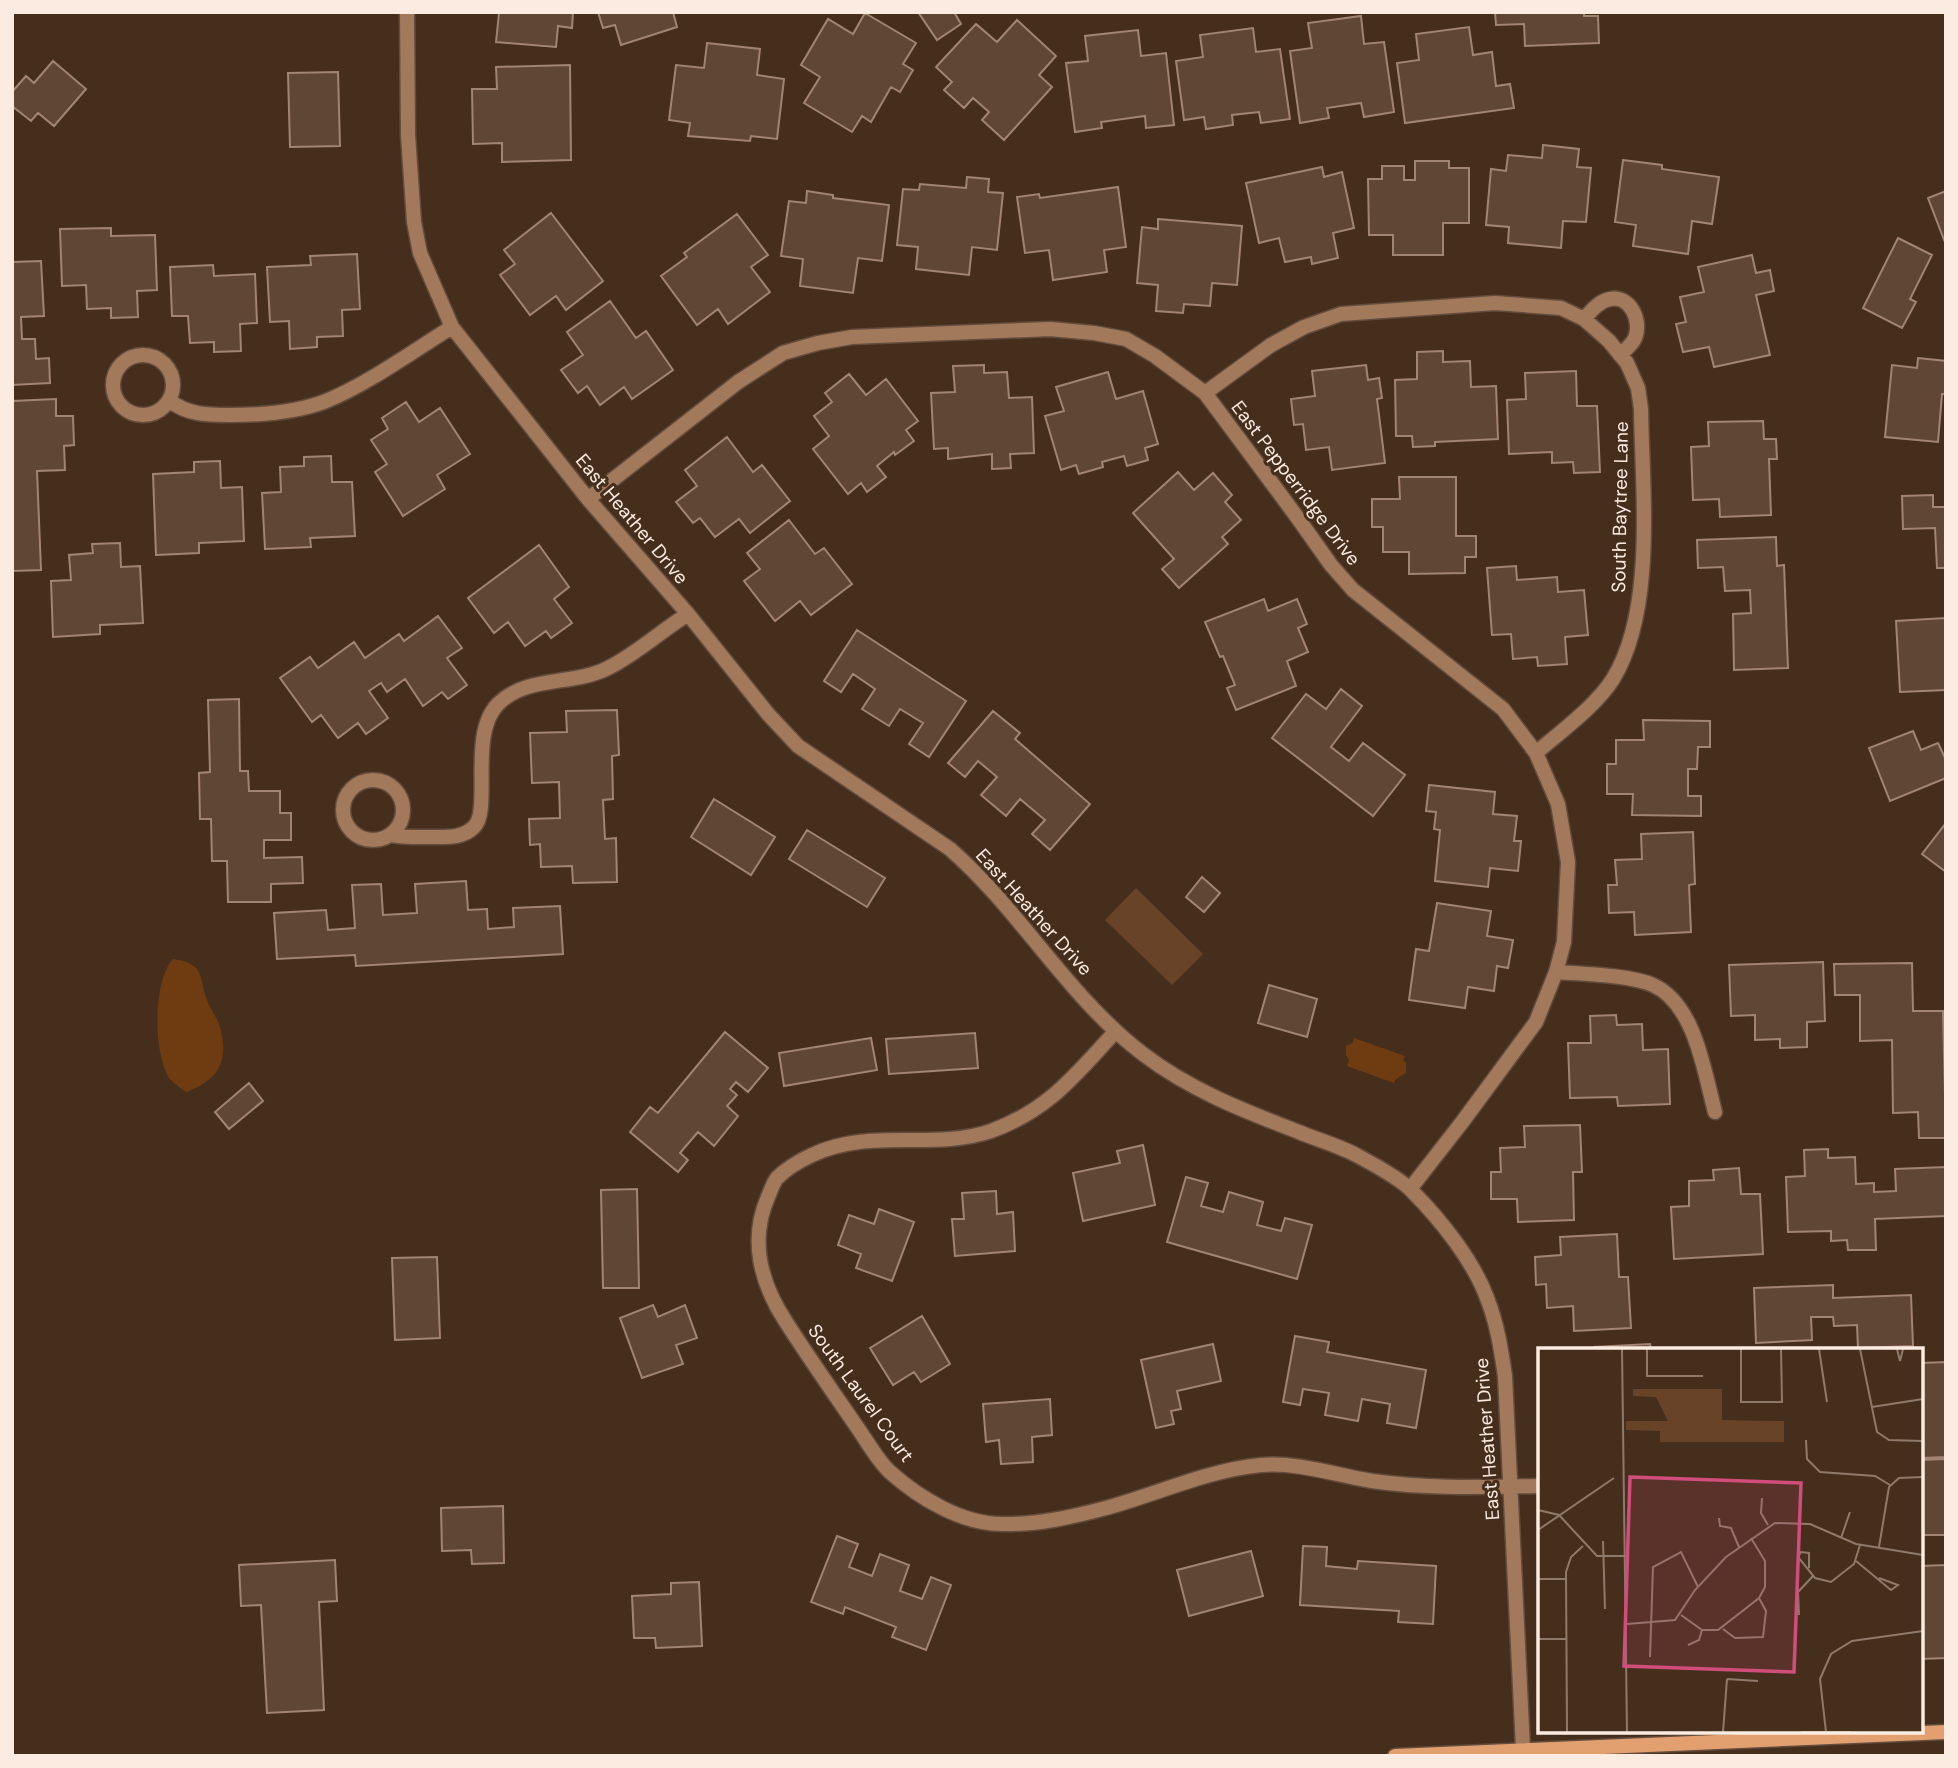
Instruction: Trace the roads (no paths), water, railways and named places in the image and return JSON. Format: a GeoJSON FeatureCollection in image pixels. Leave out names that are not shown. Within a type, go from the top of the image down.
{"type":"FeatureCollection","features":[{"type":"Feature","properties":{"kind":"street","name":"East Heather Drive"},"geometry":{"type":"LineString","coordinates":[[407,12],[408,135],[414,222],[420,253],[452,327],[587,499],[688,614],[768,714],[798,746],[950,849],[971,867],[1115,1032],[1175,1076],[1223,1102],[1357,1155],[1410,1189],[1462,1250],[1487,1296],[1497,1330],[1505,1376],[1523,1749]]}},
{"type":"Feature","properties":{"kind":"street"},"geometry":{"type":"LineString","coordinates":[[1584,318],[1597,305],[1612,298],[1631,306],[1638,325],[1636,334],[1634,341],[1620,355]]}},
{"type":"Feature","properties":{"kind":"street","name":"South Baytree Lane"},"geometry":{"type":"LineString","coordinates":[[1205,393],[1271,345],[1304,327],[1341,314],[1495,303],[1561,308],[1584,318],[1609,341],[1627,363],[1638,388],[1641,409],[1642,580],[1626,653],[1612,680],[1583,712],[1536,753]]}},
{"type":"Feature","properties":{"kind":"street"},"geometry":{"type":"LineString","coordinates":[[169,400],[180,409],[206,415],[242,415],[324,402],[344,393],[452,327]]}},
{"type":"Feature","properties":{"kind":"street","name":"East Pepperridge Drive"},"geometry":{"type":"LineString","coordinates":[[587,499],[738,382],[783,354],[818,342],[852,337],[1050,329],[1094,333],[1126,339],[1156,356],[1205,393],[1331,565],[1353,590],[1503,709],[1536,753],[1558,804],[1568,862],[1564,942],[1556,972],[1536,1022],[1410,1189]]}},
{"type":"Feature","properties":{"kind":"street"},"geometry":{"type":"LineString","coordinates":[[139,355],[153,356],[164,363],[171,374],[174,388],[169,400],[160,410],[147,415],[134,414],[122,407],[115,395],[113,382],[117,369],[127,359],[139,355]]}},
{"type":"Feature","properties":{"kind":"street"},"geometry":{"type":"LineString","coordinates":[[391,835],[403,816],[399,794],[381,781],[371,780],[351,789],[342,810],[350,830],[359,837],[381,840],[391,835],[452,837],[463,834],[476,826],[480,816],[482,749],[485,729],[496,706],[513,692],[594,674],[609,668],[688,614]]}},
{"type":"Feature","properties":{"kind":"street"},"geometry":{"type":"LineString","coordinates":[[1556,972],[1652,984],[1668,994],[1693,1031],[1715,1112]]}},
{"type":"Feature","properties":{"kind":"street","name":"South Laurel Court"},"geometry":{"type":"LineString","coordinates":[[1115,1032],[1054,1097],[1015,1121],[962,1138],[878,1139],[831,1146],[796,1162],[775,1180],[762,1212],[759,1235],[758,1246],[764,1279],[783,1317],[887,1470],[923,1498],[952,1513],[999,1525],[1048,1521],[1105,1508],[1223,1471],[1263,1465],[1302,1467],[1372,1480],[1448,1488],[1538,1486]]}},
{"type":"Feature","properties":{"kind":"street"},"geometry":{"type":"LineString","coordinates":[[1923,1732],[1946,1731]]}},
{"type":"Feature","properties":{"kind":"street"},"geometry":{"type":"LineString","coordinates":[[1395,1756],[1899,1733]]}}]}
